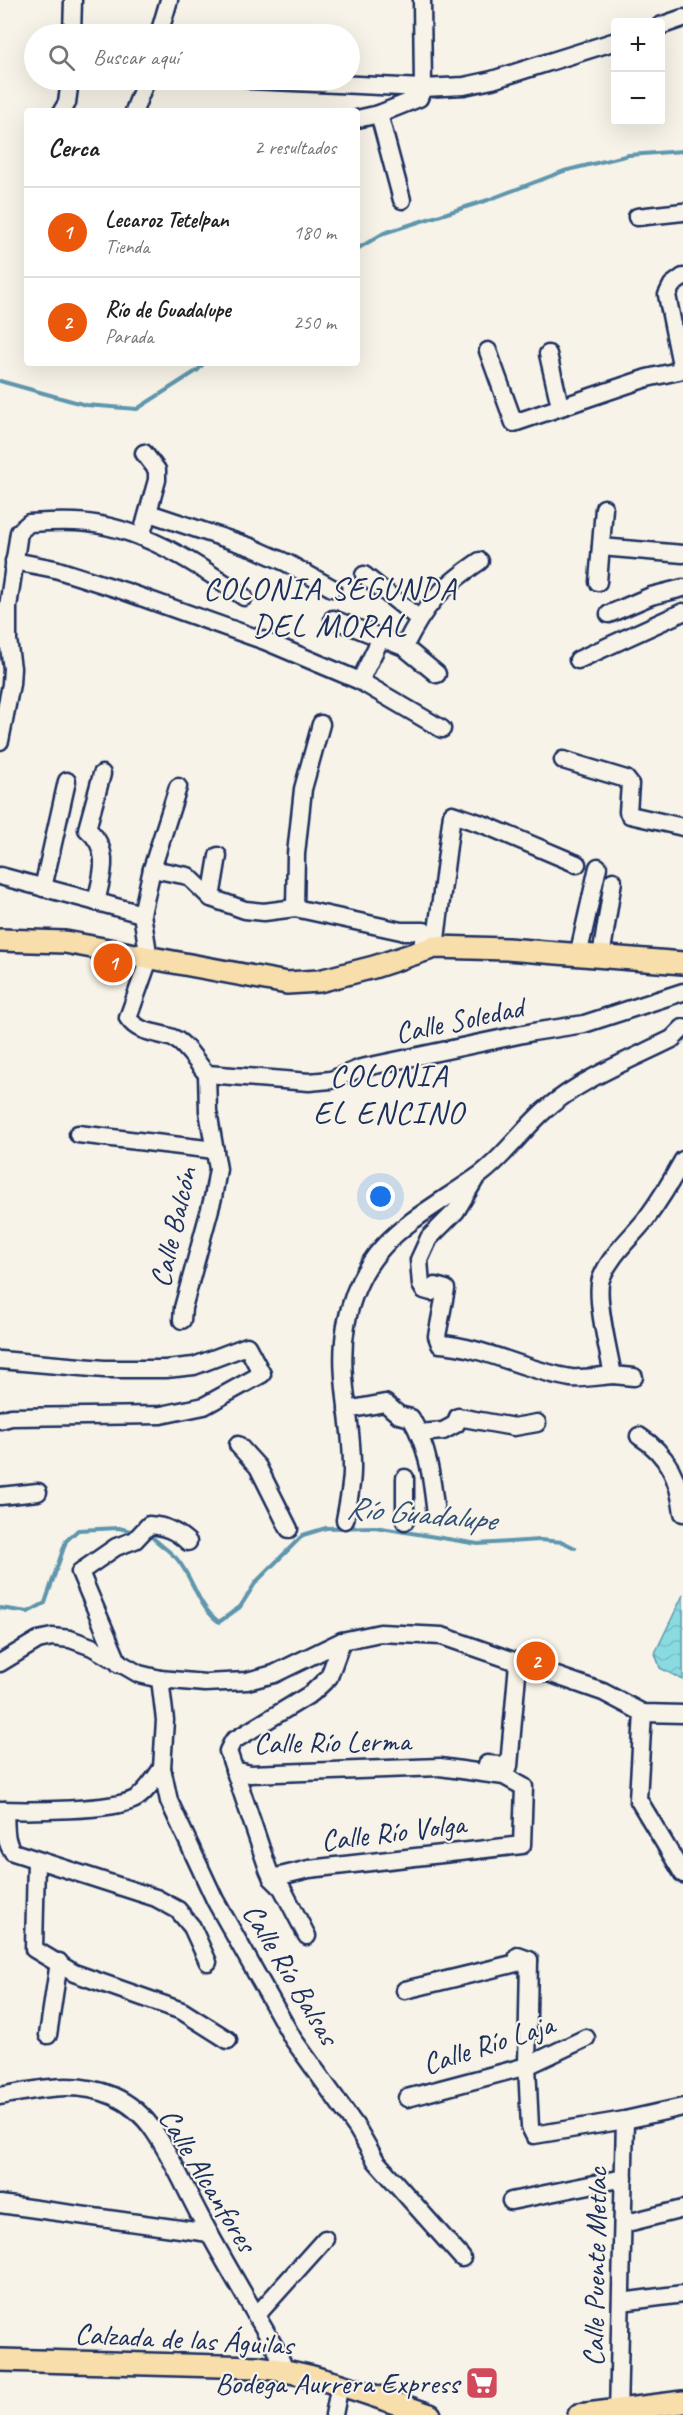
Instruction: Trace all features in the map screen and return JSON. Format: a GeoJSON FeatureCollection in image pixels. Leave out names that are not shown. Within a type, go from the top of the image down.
{"type":"FeatureCollection","features":[{"type":"Feature","properties":{"kind":"main road"},"geometry":{"type":"LineString","coordinates":[[0,940],[65,942],[287,983],[319,981],[374,967],[429,948],[507,949],[683,963]]}},
{"type":"Feature","properties":{"kind":"main road","name":"Calzada de las Águilas"},"geometry":{"type":"LineString","coordinates":[[0,2360],[257,2367],[285,2370],[340,2384],[430,2415]]}},
{"type":"Feature","properties":{"kind":"main road"},"geometry":{"type":"LineString","coordinates":[[579,2415],[618,2413],[683,2402]]}},
{"type":"Feature","properties":{"kind":"street"},"geometry":{"type":"LineString","coordinates":[[72,24],[73,0]]}},
{"type":"Feature","properties":{"kind":"street"},"geometry":{"type":"LineString","coordinates":[[162,24],[169,0]]}},
{"type":"Feature","properties":{"kind":"street"},"geometry":{"type":"LineString","coordinates":[[360,118],[379,114],[419,98],[423,88],[422,0]]}},
{"type":"Feature","properties":{"kind":"street"},"geometry":{"type":"LineString","coordinates":[[665,24],[683,18]]}},
{"type":"Feature","properties":{"kind":"street"},"geometry":{"type":"LineString","coordinates":[[360,85],[423,88],[464,86],[492,80],[611,42]]}},
{"type":"Feature","properties":{"kind":"street"},"geometry":{"type":"LineString","coordinates":[[64,108],[69,90]]}},
{"type":"Feature","properties":{"kind":"street"},"geometry":{"type":"LineString","coordinates":[[135,108],[142,90]]}},
{"type":"Feature","properties":{"kind":"street"},"geometry":{"type":"LineString","coordinates":[[379,114],[402,200]]}},
{"type":"Feature","properties":{"kind":"street"},"geometry":{"type":"LineString","coordinates":[[636,217],[683,212]]}},
{"type":"Feature","properties":{"kind":"street"},"geometry":{"type":"LineString","coordinates":[[488,351],[514,423],[647,378],[683,370],[668,305],[668,295],[672,285],[683,277]]}},
{"type":"Feature","properties":{"kind":"street"},"geometry":{"type":"LineString","coordinates":[[548,354],[560,406]]}},
{"type":"Feature","properties":{"kind":"street"},"geometry":{"type":"LineString","coordinates":[[141,537],[149,513],[157,470],[144,453]]}},
{"type":"Feature","properties":{"kind":"street"},"geometry":{"type":"LineString","coordinates":[[598,582],[604,508]]}},
{"type":"Feature","properties":{"kind":"street"},"geometry":{"type":"LineString","coordinates":[[149,513],[251,547],[287,563],[332,588]]}},
{"type":"Feature","properties":{"kind":"street"},"geometry":{"type":"LineString","coordinates":[[0,741],[12,668],[5,597],[19,532],[29,523],[77,522],[117,528],[141,537],[207,571],[244,597]]}},
{"type":"Feature","properties":{"kind":"street"},"geometry":{"type":"LineString","coordinates":[[601,547],[683,554]]}},
{"type":"Feature","properties":{"kind":"street"},"geometry":{"type":"LineString","coordinates":[[14,561],[55,569],[256,638],[360,681],[442,729]]}},
{"type":"Feature","properties":{"kind":"street"},"geometry":{"type":"LineString","coordinates":[[404,647],[418,618],[437,593],[454,578],[480,561]]}},
{"type":"Feature","properties":{"kind":"street"},"geometry":{"type":"LineString","coordinates":[[364,575],[418,618]]}},
{"type":"Feature","properties":{"kind":"street"},"geometry":{"type":"LineString","coordinates":[[609,614],[651,596],[683,588]]}},
{"type":"Feature","properties":{"kind":"street"},"geometry":{"type":"LineString","coordinates":[[578,660],[683,612]]}},
{"type":"Feature","properties":{"kind":"street"},"geometry":{"type":"LineString","coordinates":[[333,619],[404,647],[437,674]]}},
{"type":"Feature","properties":{"kind":"street"},"geometry":{"type":"LineString","coordinates":[[360,681],[381,638]]}},
{"type":"Feature","properties":{"kind":"street"},"geometry":{"type":"LineString","coordinates":[[295,908],[296,854],[303,789],[321,724]]}},
{"type":"Feature","properties":{"kind":"street"},"geometry":{"type":"LineString","coordinates":[[563,760],[629,781],[628,812],[630,816],[683,827]]}},
{"type":"Feature","properties":{"kind":"street"},"geometry":{"type":"LineString","coordinates":[[96,902],[105,860],[92,833],[87,829],[102,774]]}},
{"type":"Feature","properties":{"kind":"street"},"geometry":{"type":"LineString","coordinates":[[43,888],[66,781]]}},
{"type":"Feature","properties":{"kind":"street"},"geometry":{"type":"LineString","coordinates":[[177,787],[152,869],[142,914],[148,959],[128,1018],[142,1031],[175,1040],[184,1046],[207,1074]]}},
{"type":"Feature","properties":{"kind":"street"},"geometry":{"type":"LineString","coordinates":[[429,948],[452,814],[485,825],[578,864]]}},
{"type":"Feature","properties":{"kind":"street"},"geometry":{"type":"LineString","coordinates":[[211,898],[218,856]]}},
{"type":"Feature","properties":{"kind":"street"},"geometry":{"type":"LineString","coordinates":[[578,956],[598,867]]}},
{"type":"Feature","properties":{"kind":"street"},"geometry":{"type":"LineString","coordinates":[[152,869],[188,876],[214,875]]}},
{"type":"Feature","properties":{"kind":"street"},"geometry":{"type":"LineString","coordinates":[[0,876],[142,914]]}},
{"type":"Feature","properties":{"kind":"street"},"geometry":{"type":"LineString","coordinates":[[188,876],[211,898],[227,905],[264,912],[295,908],[401,931],[424,931],[429,948]]}},
{"type":"Feature","properties":{"kind":"street"},"geometry":{"type":"LineString","coordinates":[[601,957],[613,881]]}},
{"type":"Feature","properties":{"kind":"street"},"geometry":{"type":"LineString","coordinates":[[227,905],[228,888]]}},
{"type":"Feature","properties":{"kind":"street","name":"Calle Soledad"},"geometry":{"type":"LineString","coordinates":[[207,1074],[309,1082],[331,1080],[361,1068],[533,1032],[584,1024],[683,992]]}},
{"type":"Feature","properties":{"kind":"street"},"geometry":{"type":"LineString","coordinates":[[345,1520],[352,1470],[342,1368],[346,1325],[356,1289],[370,1260],[420,1214],[478,1176],[546,1109],[581,1084],[672,1039],[683,1028]]}},
{"type":"Feature","properties":{"kind":"street","name":"Calle Balcón"},"geometry":{"type":"LineString","coordinates":[[182,1320],[183,1308],[213,1198],[218,1169],[208,1111],[207,1074]]}},
{"type":"Feature","properties":{"kind":"street"},"geometry":{"type":"LineString","coordinates":[[78,1134],[215,1150]]}},
{"type":"Feature","properties":{"kind":"street"},"geometry":{"type":"LineString","coordinates":[[613,1375],[600,1299],[601,1279],[615,1255],[645,1220],[683,1160]]}},
{"type":"Feature","properties":{"kind":"street"},"geometry":{"type":"LineString","coordinates":[[478,1176],[456,1211],[429,1238],[419,1260],[421,1285],[424,1290],[431,1292],[435,1286],[446,1289],[437,1336],[440,1344],[457,1345],[551,1374],[574,1378],[613,1375],[634,1377]]}},
{"type":"Feature","properties":{"kind":"street"},"geometry":{"type":"LineString","coordinates":[[0,1360],[104,1369],[166,1369],[194,1366],[248,1346],[262,1374],[229,1390],[204,1406],[161,1415],[11,1417],[0,1420]]}},
{"type":"Feature","properties":{"kind":"street"},"geometry":{"type":"LineString","coordinates":[[347,1410],[385,1402],[399,1415],[411,1418],[419,1432],[431,1470],[436,1515]]}},
{"type":"Feature","properties":{"kind":"street"},"geometry":{"type":"LineString","coordinates":[[419,1432],[443,1431],[456,1424],[458,1417],[514,1428],[537,1423]]}},
{"type":"Feature","properties":{"kind":"street"},"geometry":{"type":"LineString","coordinates":[[639,1436],[652,1444],[671,1466],[681,1493],[683,1513]]}},
{"type":"Feature","properties":{"kind":"street"},"geometry":{"type":"LineString","coordinates":[[238,1445],[258,1467],[289,1529]]}},
{"type":"Feature","properties":{"kind":"street"},"geometry":{"type":"LineString","coordinates":[[405,1478],[405,1521]]}},
{"type":"Feature","properties":{"kind":"street"},"geometry":{"type":"LineString","coordinates":[[0,1496],[38,1492]]}},
{"type":"Feature","properties":{"kind":"street"},"geometry":{"type":"LineString","coordinates":[[118,1664],[80,1572],[116,1547],[141,1534],[149,1525],[162,1526],[178,1533],[188,1542]]}},
{"type":"Feature","properties":{"kind":"street"},"geometry":{"type":"LineString","coordinates":[[0,1663],[38,1640],[52,1637],[70,1639],[92,1647],[139,1674],[160,1679],[205,1683],[247,1681],[274,1674],[342,1641],[380,1633],[442,1636],[603,1692],[643,1713],[683,1714]]}},
{"type":"Feature","properties":{"kind":"street"},"geometry":{"type":"LineString","coordinates":[[307,1936],[282,1888],[272,1878],[228,1751],[233,1741],[280,1713],[329,1677],[342,1641]]}},
{"type":"Feature","properties":{"kind":"street","name":"Calle Río Lerma"},"geometry":{"type":"LineString","coordinates":[[234,1770],[248,1765],[417,1761],[509,1766],[518,1663]]}},
{"type":"Feature","properties":{"kind":"street","name":"Calle Río Balsas"},"geometry":{"type":"LineString","coordinates":[[160,1679],[165,1730],[162,1768],[169,1802],[215,1900],[293,2038],[357,2128],[375,2161],[462,2259]]}},
{"type":"Feature","properties":{"kind":"street"},"geometry":{"type":"LineString","coordinates":[[643,1713],[638,1799],[683,1874]]}},
{"type":"Feature","properties":{"kind":"street","name":"Calle Río Lerma"},"geometry":{"type":"LineString","coordinates":[[234,1770],[250,1774],[440,1767],[504,1776],[524,1787],[522,1845]]}},
{"type":"Feature","properties":{"kind":"street"},"geometry":{"type":"LineString","coordinates":[[162,1768],[150,1785],[135,1799],[117,1804],[57,1809],[2,1810],[8,1846],[13,1852],[36,1861],[156,1898],[178,1910],[192,1927],[208,1962]]}},
{"type":"Feature","properties":{"kind":"street","name":"Calle Río Volga"},"geometry":{"type":"LineString","coordinates":[[272,1878],[332,1866],[522,1845]]}},
{"type":"Feature","properties":{"kind":"street"},"geometry":{"type":"LineString","coordinates":[[36,1861],[34,1949],[75,1973],[182,2011],[228,2040]]}},
{"type":"Feature","properties":{"kind":"street"},"geometry":{"type":"LineString","coordinates":[[405,1990],[524,1958],[530,2127],[534,2135],[625,2120],[683,2107]]}},
{"type":"Feature","properties":{"kind":"street"},"geometry":{"type":"LineString","coordinates":[[48,2035],[58,1962]]}},
{"type":"Feature","properties":{"kind":"street","name":"Calle Río Laja"},"geometry":{"type":"LineString","coordinates":[[407,2098],[527,2066],[586,2038]]}},
{"type":"Feature","properties":{"kind":"street","name":"Calle Alcanfores"},"geometry":{"type":"LineString","coordinates":[[0,2096],[50,2087],[70,2087],[96,2090],[131,2106],[155,2132],[209,2233],[277,2351],[285,2370]]}},
{"type":"Feature","properties":{"kind":"street","name":"Calle Puente Metlac"},"geometry":{"type":"LineString","coordinates":[[618,2413],[625,2120]]}},
{"type":"Feature","properties":{"kind":"street"},"geometry":{"type":"LineString","coordinates":[[511,2201],[624,2178]]}},
{"type":"Feature","properties":{"kind":"street"},"geometry":{"type":"LineString","coordinates":[[0,2204],[209,2233]]}},
{"type":"Feature","properties":{"kind":"street"},"geometry":{"type":"LineString","coordinates":[[623,2224],[683,2209]]}},
{"type":"Feature","properties":{"kind":"street"},"geometry":{"type":"LineString","coordinates":[[256,2316],[325,2240]]}},
{"type":"Feature","properties":{"kind":"street"},"geometry":{"type":"LineString","coordinates":[[621,2302],[683,2294]]}},
{"type":"Feature","properties":{"kind":"street"},"geometry":{"type":"LineString","coordinates":[[334,2415],[340,2384]]}},
{"type":"Feature","properties":{"kind":"water"},"geometry":{"type":"Polygon","coordinates":[[[683,1595],[683,1680],[660,1668],[655,1653],[683,1595]]]}},
{"type":"Feature","properties":{"kind":"waterway"},"geometry":{"type":"LineString","coordinates":[[360,247],[384,233],[488,200],[564,171],[629,155],[683,151]]}},
{"type":"Feature","properties":{"kind":"waterway"},"geometry":{"type":"LineString","coordinates":[[0,381],[86,405],[137,409],[201,366]]}},
{"type":"Feature","properties":{"kind":"waterway","name":"Río Guadalupe"},"geometry":{"type":"LineString","coordinates":[[147,1536],[152,1537],[177,1559],[206,1608],[219,1622],[240,1607],[256,1582],[303,1535],[326,1528],[375,1527],[478,1544],[540,1540],[563,1542],[575,1548]]}},
{"type":"Feature","properties":{"kind":"waterway","name":"Río Guadalupe"},"geometry":{"type":"LineString","coordinates":[[0,1608],[28,1612],[45,1603],[66,1541],[78,1530],[119,1528],[134,1532]]}},
{"type":"Feature","properties":{"kind":"place","name":"Lecaroz Tetelpan"},"geometry":{"type":"Point","coordinates":[113,963]}},
{"type":"Feature","properties":{"kind":"place","name":"Río de Guadalupe"},"geometry":{"type":"Point","coordinates":[536,1661]}},
{"type":"Feature","properties":{"kind":"place","name":"Bodega Aurrera Express"},"geometry":{"type":"Point","coordinates":[482,2383]}},
{"type":"Feature","properties":{"kind":"district","name":"COLONIA SEGUNDA DEL MORAL"},"geometry":{"type":"Point","coordinates":[330,606]}},
{"type":"Feature","properties":{"kind":"district","name":"COLONIA EL ENCINO"},"geometry":{"type":"Point","coordinates":[389,1094]}}]}
